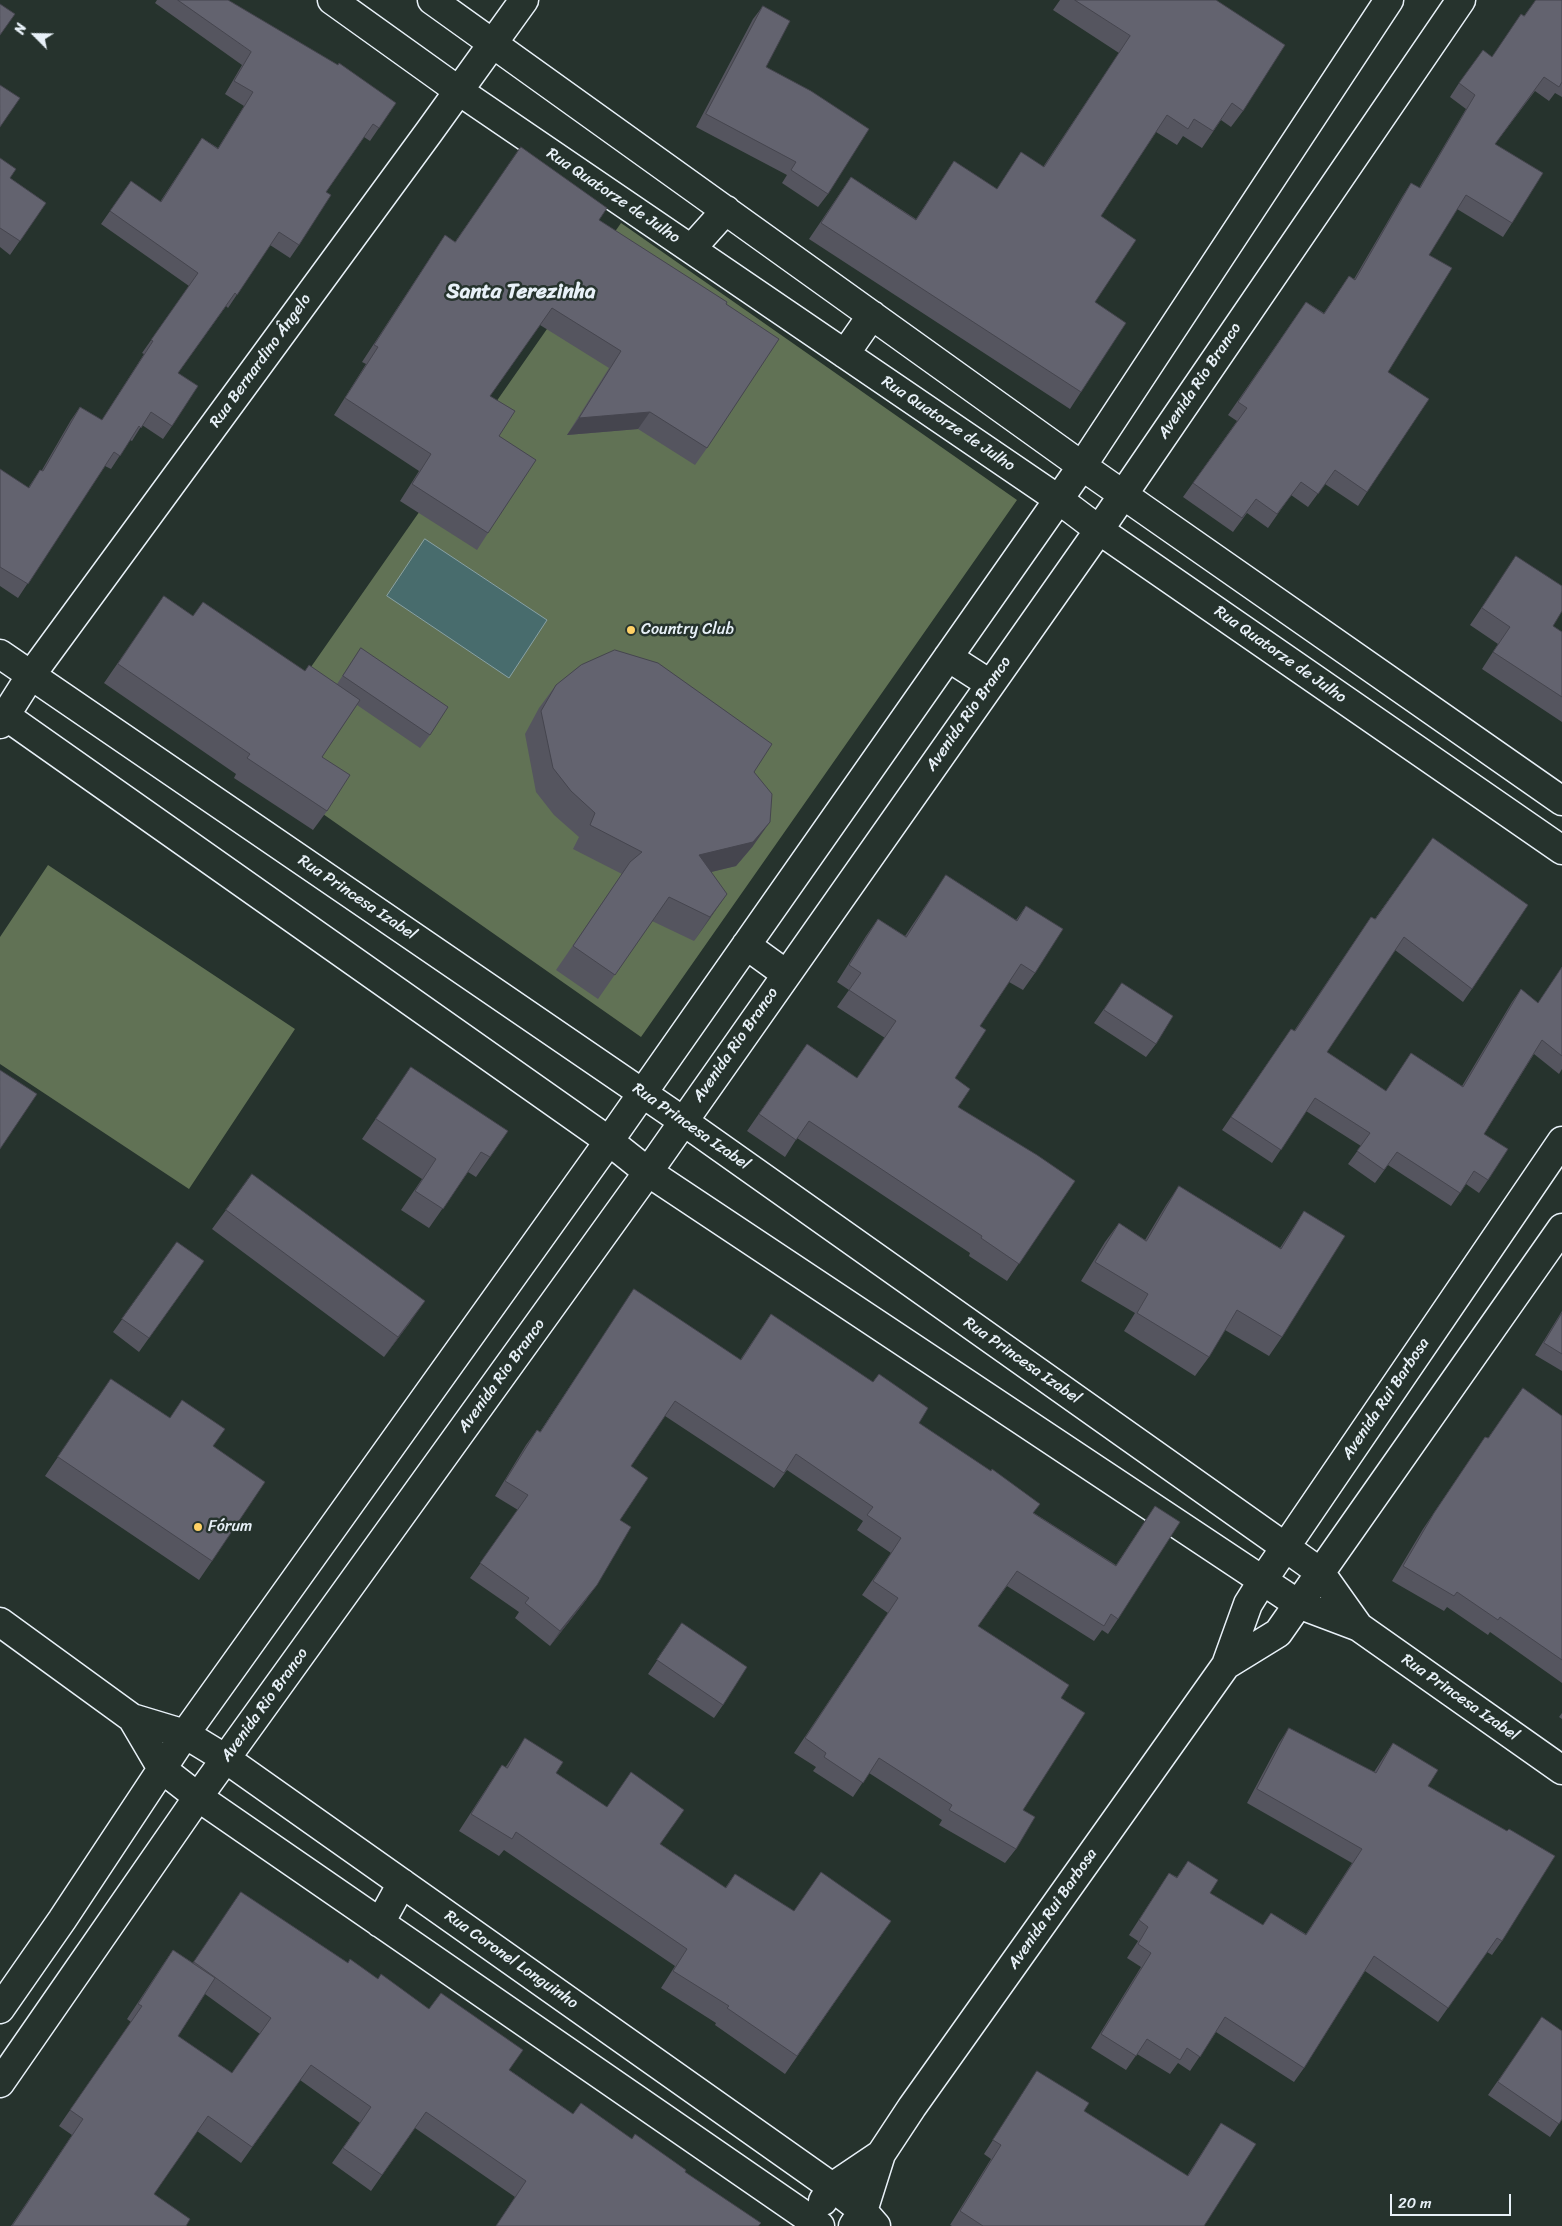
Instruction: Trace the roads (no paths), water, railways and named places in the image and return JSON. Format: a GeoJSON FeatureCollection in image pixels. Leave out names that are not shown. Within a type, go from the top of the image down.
{"type":"FeatureCollection","features":[{"type":"Feature","properties":{"kind":"street","name":"Rua Quatorze de Julho"},"geometry":{"type":"LineString","coordinates":[[332,0],[459,91],[1058,499],[1099,530],[1562,850]]}},
{"type":"Feature","properties":{"kind":"street"},"geometry":{"type":"LineString","coordinates":[[432,0],[1082,466],[1562,801]]}},
{"type":"Feature","properties":{"kind":"street","name":"Rua Bernardino Ângelo"},"geometry":{"type":"LineString","coordinates":[[2,717],[524,0]]}},
{"type":"Feature","properties":{"kind":"street"},"geometry":{"type":"LineString","coordinates":[[0,2009],[62,1920],[185,1734],[609,1141],[1082,466],[1389,0]]}},
{"type":"Feature","properties":{"kind":"street","name":"Avenida Rio Branco"},"geometry":{"type":"LineString","coordinates":[[0,2083],[198,1797],[648,1172],[1099,530],[1461,0]]}},
{"type":"Feature","properties":{"kind":"street"},"geometry":{"type":"LineString","coordinates":[[691,249],[726,210]]}},
{"type":"Feature","properties":{"kind":"street"},"geometry":{"type":"LineString","coordinates":[[845,354],[872,315]]}},
{"type":"Feature","properties":{"kind":"street","name":"Rua Princesa Izabel"},"geometry":{"type":"LineString","coordinates":[[0,654],[683,1121],[1320,1572],[1359,1627]]}},
{"type":"Feature","properties":{"kind":"street"},"geometry":{"type":"LineString","coordinates":[[948,657],[990,684]]}},
{"type":"Feature","properties":{"kind":"street","name":"Rua Princesa Izabel"},"geometry":{"type":"LineString","coordinates":[[2,717],[609,1141],[648,1172],[1298,1604],[1359,1627],[1562,1770]]}},
{"type":"Feature","properties":{"kind":"street"},"geometry":{"type":"LineString","coordinates":[[746,945],[786,974]]}},
{"type":"Feature","properties":{"kind":"street","name":"Avenida Rui Barbosa"},"geometry":{"type":"LineString","coordinates":[[864,2221],[881,2154],[912,2107],[1226,1665],[1248,1604],[1263,1580],[1562,1141]]}},
{"type":"Feature","properties":{"kind":"street","name":"Avenida Rui Barbosa"},"geometry":{"type":"LineString","coordinates":[[1226,1665],[1278,1633],[1562,1228]]}},
{"type":"Feature","properties":{"kind":"street","name":"Rua Coronel Longuinho"},"geometry":{"type":"LineString","coordinates":[[0,1622],[132,1718],[185,1734],[226,1760],[832,2187],[864,2221]]}},
{"type":"Feature","properties":{"kind":"street","name":"Rua Coronel Longuinho"},"geometry":{"type":"LineString","coordinates":[[132,1718],[162,1769],[198,1797],[623,2090],[812,2224]]}},
{"type":"Feature","properties":{"kind":"street"},"geometry":{"type":"LineString","coordinates":[[380,1923],[402,1883]]}},
{"type":"Feature","properties":{"kind":"street"},"geometry":{"type":"LineString","coordinates":[[62,1920],[97,1943]]}},
{"type":"Feature","properties":{"kind":"street"},"geometry":{"type":"LineString","coordinates":[[623,2090],[646,2056]]}},
{"type":"Feature","properties":{"kind":"street","name":"Avenida Rui Barbosa"},"geometry":{"type":"LineString","coordinates":[[812,2224],[832,2187],[881,2154]]}},
{"type":"Feature","properties":{"kind":"water"},"geometry":{"type":"Polygon","coordinates":[[[425,539],[547,620],[509,678],[387,596],[425,539]]]}},
{"type":"Feature","properties":{"kind":"place","name":"Country Club"},"geometry":{"type":"Point","coordinates":[631,630]}},
{"type":"Feature","properties":{"kind":"place","name":"Fórum"},"geometry":{"type":"Point","coordinates":[198,1527]}},
{"type":"Feature","properties":{"kind":"district","name":"Santa Terezinha"},"geometry":{"type":"Point","coordinates":[521,293]}}]}
